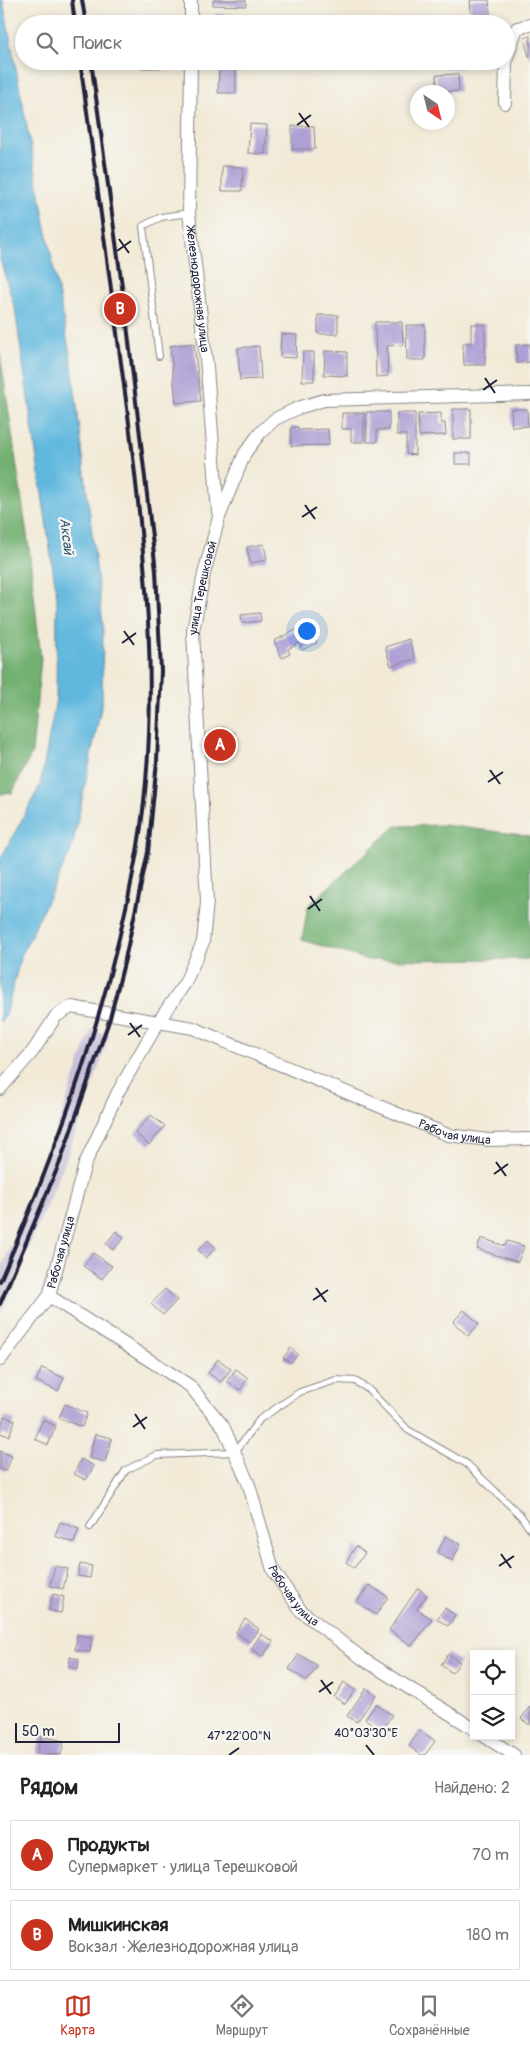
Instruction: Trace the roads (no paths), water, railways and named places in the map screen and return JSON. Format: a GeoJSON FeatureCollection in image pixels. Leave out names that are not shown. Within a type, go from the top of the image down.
{"type":"FeatureCollection","features":[{"type":"Feature","properties":{"kind":"street"},"geometry":{"type":"LineString","coordinates":[[191,0],[191,15]]}},
{"type":"Feature","properties":{"kind":"street"},"geometry":{"type":"LineString","coordinates":[[515,34],[517,28],[530,25]]}},
{"type":"Feature","properties":{"kind":"street","name":"Железнодорожная улица"},"geometry":{"type":"LineString","coordinates":[[191,70],[189,213],[206,368],[219,518]]}},
{"type":"Feature","properties":{"kind":"street"},"geometry":{"type":"LineString","coordinates":[[506,70],[506,103]]}},
{"type":"Feature","properties":{"kind":"street","name":"улица Терешковой"},"geometry":{"type":"LineString","coordinates":[[159,1021],[185,983],[203,942],[207,902],[193,631],[204,574],[219,518],[245,453],[260,433],[275,419],[298,408],[324,400],[530,394]]}},
{"type":"Feature","properties":{"kind":"street"},"geometry":{"type":"LineString","coordinates":[[0,1089],[33,1052],[56,1016],[72,1007],[159,1021]]}},
{"type":"Feature","properties":{"kind":"street","name":"Рабочая улица"},"geometry":{"type":"LineString","coordinates":[[470,1727],[364,1659],[301,1611],[273,1570],[249,1485],[223,1426],[190,1386],[49,1296],[85,1164],[118,1092],[159,1021],[193,1028],[448,1135],[489,1140],[530,1139]]}},
{"type":"Feature","properties":{"kind":"street"},"geometry":{"type":"LineString","coordinates":[[0,1360],[49,1296]]}},
{"type":"Feature","properties":{"kind":"street"},"geometry":{"type":"LineString","coordinates":[[490,1740],[514,1755]]}},
{"type":"Feature","properties":{"kind":"lane"},"geometry":{"type":"LineString","coordinates":[[159,356],[143,226],[162,217],[189,213]]}},
{"type":"Feature","properties":{"kind":"lane"},"geometry":{"type":"LineString","coordinates":[[90,1526],[126,1470],[157,1455],[235,1452],[260,1419],[300,1392],[336,1380],[355,1381],[368,1389],[408,1430],[467,1464],[521,1516],[530,1529]]}},
{"type":"Feature","properties":{"kind":"water","name":"Аксай"},"geometry":{"type":"Polygon","coordinates":[[[0,0],[3,0],[72,365],[103,625],[102,703],[72,848],[21,956],[5,1017],[0,1022],[0,860],[40,786],[56,699],[57,597],[15,309],[0,259],[0,0]]]}},
{"type":"Feature","properties":{"kind":"railway"},"geometry":{"type":"LineString","coordinates":[[72,0],[74,15]]}},
{"type":"Feature","properties":{"kind":"railway"},"geometry":{"type":"LineString","coordinates":[[82,0],[84,15]]}},
{"type":"Feature","properties":{"kind":"railway"},"geometry":{"type":"LineString","coordinates":[[0,1281],[63,1124],[98,1017],[126,908],[137,852],[145,798],[149,743],[149,634],[141,524],[81,70]]}},
{"type":"Feature","properties":{"kind":"railway"},"geometry":{"type":"LineString","coordinates":[[0,1304],[60,1162],[110,1018],[148,852],[157,761],[161,671],[156,571],[125,308],[92,70]]}},
{"type":"Feature","properties":{"kind":"place","name":"Мишкинская"},"geometry":{"type":"Point","coordinates":[120,309]}},
{"type":"Feature","properties":{"kind":"place","name":"Продукты"},"geometry":{"type":"Point","coordinates":[220,745]}}]}
